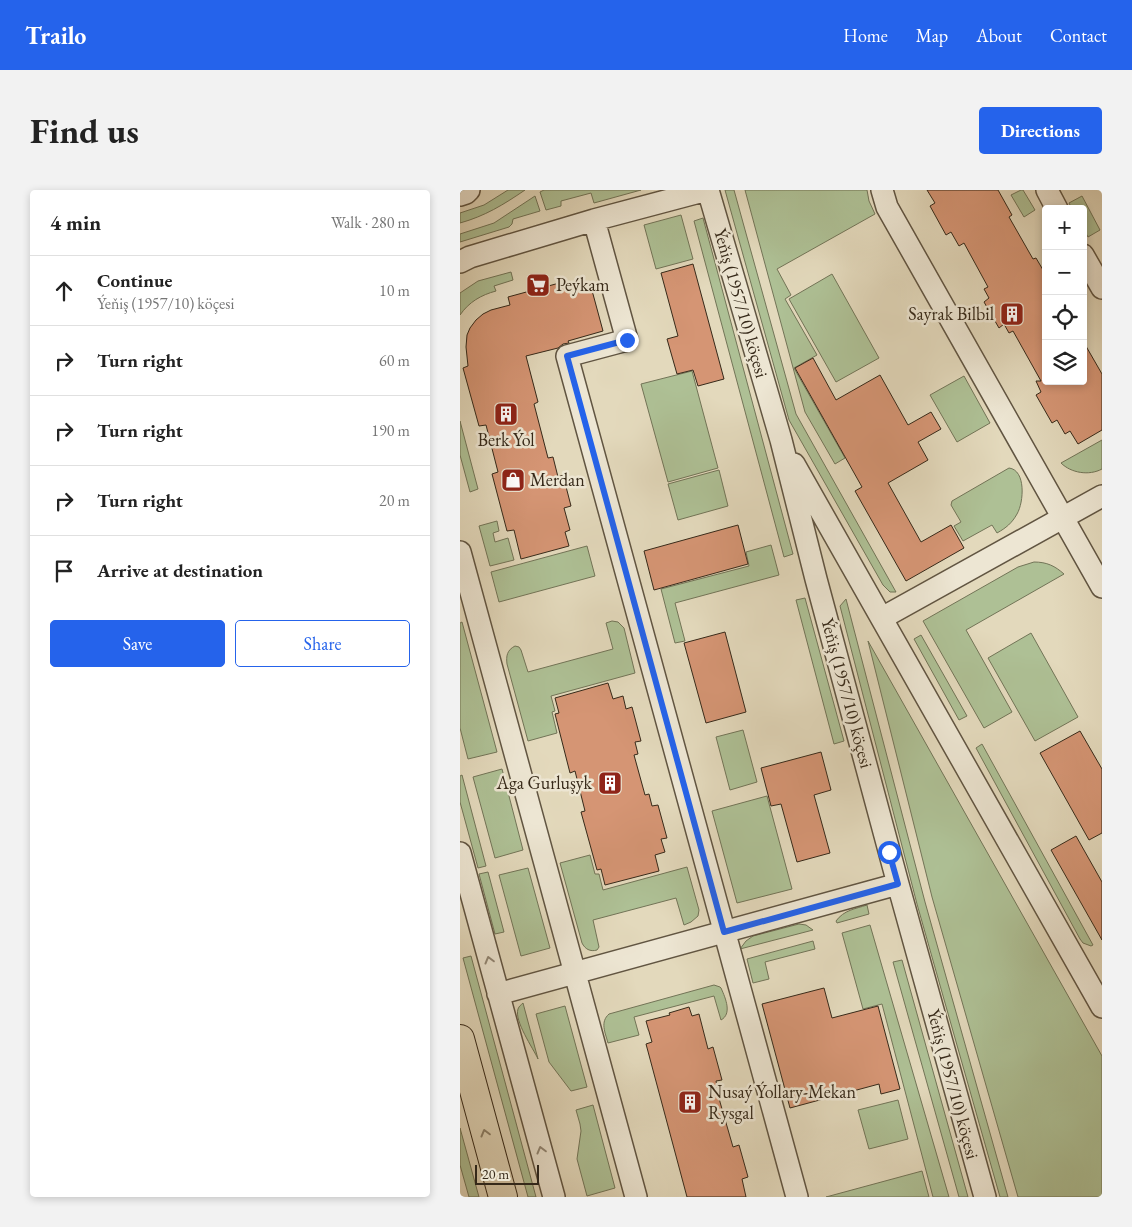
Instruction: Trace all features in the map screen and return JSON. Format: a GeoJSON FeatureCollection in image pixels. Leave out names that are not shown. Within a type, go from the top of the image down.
{"type":"FeatureCollection","features":[{"type":"Feature","properties":{"kind":"main road"},"geometry":{"type":"LineString","coordinates":[[460,1039],[503,1197]]}},
{"type":"Feature","properties":{"kind":"street"},"geometry":{"type":"LineString","coordinates":[[460,196],[470,190]]}},
{"type":"Feature","properties":{"kind":"street"},"geometry":{"type":"LineString","coordinates":[[460,262],[470,257],[594,220],[707,190]]}},
{"type":"Feature","properties":{"kind":"street","name":"Ýeňiş (1957/10) köçesi"},"geometry":{"type":"LineString","coordinates":[[707,190],[781,440],[816,579],[898,884],[985,1197]]}},
{"type":"Feature","properties":{"kind":"street"},"geometry":{"type":"LineString","coordinates":[[882,190],[887,207],[1102,587]]}},
{"type":"Feature","properties":{"kind":"street"},"geometry":{"type":"LineString","coordinates":[[1047,190],[1056,205]]}},
{"type":"Feature","properties":{"kind":"street"},"geometry":{"type":"LineString","coordinates":[[594,220],[627,340],[567,356],[797,1197]]}},
{"type":"Feature","properties":{"kind":"street"},"geometry":{"type":"LineString","coordinates":[[1087,262],[1102,288]]}},
{"type":"Feature","properties":{"kind":"street"},"geometry":{"type":"LineString","coordinates":[[781,440],[882,618],[1096,984],[1102,1007]]}},
{"type":"Feature","properties":{"kind":"street"},"geometry":{"type":"LineString","coordinates":[[882,618],[1102,496]]}},
{"type":"Feature","properties":{"kind":"street"},"geometry":{"type":"LineString","coordinates":[[460,552],[636,1197]]}},
{"type":"Feature","properties":{"kind":"street"},"geometry":{"type":"LineString","coordinates":[[460,852],[554,1197]]}},
{"type":"Feature","properties":{"kind":"street"},"geometry":{"type":"LineString","coordinates":[[498,994],[898,884]]}},
{"type":"Feature","properties":{"kind":"green space"},"geometry":{"type":"Polygon","coordinates":[[[508,190],[525,190],[494,210],[460,223],[460,213],[484,205],[508,190]]]}},
{"type":"Feature","properties":{"kind":"green space"},"geometry":{"type":"Polygon","coordinates":[[[544,190],[641,190],[594,203],[591,193],[561,201],[561,206],[546,210],[540,192],[544,190]]]}},
{"type":"Feature","properties":{"kind":"green space"},"geometry":{"type":"Polygon","coordinates":[[[725,190],[734,190],[796,414],[896,592],[890,592],[883,585],[789,420],[725,190]]]}},
{"type":"Feature","properties":{"kind":"green space"},"geometry":{"type":"Polygon","coordinates":[[[745,190],[867,190],[869,201],[875,214],[777,269],[791,295],[785,299],[817,355],[794,368],[845,458],[835,464],[805,412],[745,190]]]}},
{"type":"Feature","properties":{"kind":"green space"},"geometry":{"type":"Polygon","coordinates":[[[1023,190],[1035,210],[1024,217],[1011,195],[1023,190]]]}},
{"type":"Feature","properties":{"kind":"green space"},"geometry":{"type":"Polygon","coordinates":[[[535,196],[540,211],[513,219],[509,227],[460,242],[460,234],[494,223],[535,196]]]}},
{"type":"Feature","properties":{"kind":"green space"},"geometry":{"type":"Polygon","coordinates":[[[1082,196],[1087,205],[1070,205],[1069,203],[1082,196]]]}},
{"type":"Feature","properties":{"kind":"green space"},"geometry":{"type":"Polygon","coordinates":[[[1087,205],[1100,230],[1088,237],[1087,235],[1087,205]]]}},
{"type":"Feature","properties":{"kind":"green space"},"geometry":{"type":"Polygon","coordinates":[[[681,215],[693,259],[656,269],[644,225],[681,215]]]}},
{"type":"Feature","properties":{"kind":"green space"},"geometry":{"type":"Polygon","coordinates":[[[703,218],[793,554],[784,557],[694,221],[703,218]]]}},
{"type":"Feature","properties":{"kind":"green space"},"geometry":{"type":"Polygon","coordinates":[[[511,272],[513,280],[494,286],[496,291],[485,295],[467,306],[460,315],[460,293],[478,281],[511,272]]]}},
{"type":"Feature","properties":{"kind":"green space"},"geometry":{"type":"Polygon","coordinates":[[[832,274],[879,358],[836,382],[789,299],[832,274]]]}},
{"type":"Feature","properties":{"kind":"green space"},"geometry":{"type":"Polygon","coordinates":[[[692,371],[718,468],[668,482],[641,384],[692,371]]]}},
{"type":"Feature","properties":{"kind":"green space"},"geometry":{"type":"Polygon","coordinates":[[[964,376],[990,423],[957,442],[930,395],[964,376]]]}},
{"type":"Feature","properties":{"kind":"green space"},"geometry":{"type":"Polygon","coordinates":[[[460,421],[478,489],[470,492],[460,455],[460,421]]]}},
{"type":"Feature","properties":{"kind":"green space"},"geometry":{"type":"Polygon","coordinates":[[[1102,440],[1102,469],[1086,473],[1070,469],[1061,463],[1102,440]]]}},
{"type":"Feature","properties":{"kind":"green space"},"geometry":{"type":"Polygon","coordinates":[[[1009,468],[1015,470],[1018,474],[1022,487],[1021,502],[1015,517],[997,533],[992,525],[963,541],[954,526],[961,522],[951,505],[952,501],[1009,468]]]}},
{"type":"Feature","properties":{"kind":"green space"},"geometry":{"type":"Polygon","coordinates":[[[719,470],[728,506],[678,520],[668,484],[719,470]]]}},
{"type":"Feature","properties":{"kind":"green space"},"geometry":{"type":"Polygon","coordinates":[[[497,521],[499,531],[493,533],[495,542],[508,538],[514,560],[490,566],[479,526],[497,521]]]}},
{"type":"Feature","properties":{"kind":"green space"},"geometry":{"type":"Polygon","coordinates":[[[771,545],[779,575],[675,603],[685,641],[675,643],[661,589],[749,566],[746,552],[771,545]]]}},
{"type":"Feature","properties":{"kind":"green space"},"geometry":{"type":"Polygon","coordinates":[[[587,546],[595,576],[499,602],[491,572],[587,546]]]}},
{"type":"Feature","properties":{"kind":"green space"},"geometry":{"type":"Polygon","coordinates":[[[1034,562],[1050,565],[1064,574],[966,630],[1012,712],[984,728],[923,621],[1018,567],[1034,562]]]}},
{"type":"Feature","properties":{"kind":"green space"},"geometry":{"type":"Polygon","coordinates":[[[805,598],[844,741],[834,744],[796,600],[805,598]]]}},
{"type":"Feature","properties":{"kind":"green space"},"geometry":{"type":"Polygon","coordinates":[[[846,599],[925,902],[1008,1197],[1000,1197],[917,904],[840,606],[846,599]]]}},
{"type":"Feature","properties":{"kind":"green space"},"geometry":{"type":"Polygon","coordinates":[[[462,622],[497,752],[468,759],[460,728],[460,623],[462,622]]]}},
{"type":"Feature","properties":{"kind":"green space"},"geometry":{"type":"Polygon","coordinates":[[[618,622],[624,628],[635,673],[551,696],[555,711],[552,712],[557,733],[528,741],[507,664],[509,651],[515,646],[519,647],[528,672],[613,649],[606,623],[618,622]]]}},
{"type":"Feature","properties":{"kind":"green space"},"geometry":{"type":"Polygon","coordinates":[[[1031,633],[1078,717],[1035,741],[988,658],[1031,633]]]}},
{"type":"Feature","properties":{"kind":"green space"},"geometry":{"type":"Polygon","coordinates":[[[921,635],[967,716],[959,720],[914,639],[921,635]]]}},
{"type":"Feature","properties":{"kind":"green space"},"geometry":{"type":"Polygon","coordinates":[[[868,641],[1102,1056],[1102,1197],[1018,1197],[932,897],[868,641]]]}},
{"type":"Feature","properties":{"kind":"green space"},"geometry":{"type":"Polygon","coordinates":[[[743,730],[757,782],[730,790],[716,737],[743,730]]]}},
{"type":"Feature","properties":{"kind":"green space"},"geometry":{"type":"Polygon","coordinates":[[[982,744],[1093,945],[1083,943],[1080,939],[976,748],[982,744]]]}},
{"type":"Feature","properties":{"kind":"green space"},"geometry":{"type":"Polygon","coordinates":[[[502,769],[523,850],[495,858],[473,777],[502,769]]]}},
{"type":"Feature","properties":{"kind":"green space"},"geometry":{"type":"Polygon","coordinates":[[[462,775],[486,866],[478,868],[460,802],[460,776],[462,775]]]}},
{"type":"Feature","properties":{"kind":"green space"},"geometry":{"type":"Polygon","coordinates":[[[767,796],[792,889],[737,903],[712,811],[767,796]]]}},
{"type":"Feature","properties":{"kind":"green space"},"geometry":{"type":"Polygon","coordinates":[[[590,855],[595,874],[599,874],[603,890],[687,867],[699,910],[698,916],[684,925],[676,898],[593,920],[599,947],[597,950],[588,950],[582,943],[560,863],[590,855]]]}},
{"type":"Feature","properties":{"kind":"green space"},"geometry":{"type":"Polygon","coordinates":[[[528,868],[550,948],[521,956],[499,875],[528,868]]]}},
{"type":"Feature","properties":{"kind":"green space"},"geometry":{"type":"Polygon","coordinates":[[[488,872],[504,932],[495,934],[479,874],[488,872]]]}},
{"type":"Feature","properties":{"kind":"green space"},"geometry":{"type":"Polygon","coordinates":[[[867,905],[869,914],[837,923],[836,921],[839,917],[846,912],[867,905]]]}},
{"type":"Feature","properties":{"kind":"green space"},"geometry":{"type":"Polygon","coordinates":[[[799,924],[806,925],[813,930],[740,949],[753,936],[799,924]]]}},
{"type":"Feature","properties":{"kind":"green space"},"geometry":{"type":"Polygon","coordinates":[[[870,925],[949,1197],[933,1197],[882,1004],[863,1009],[842,933],[870,925]]]}},
{"type":"Feature","properties":{"kind":"green space"},"geometry":{"type":"Polygon","coordinates":[[[813,941],[815,949],[765,962],[769,979],[753,983],[747,959],[813,941]]]}},
{"type":"Feature","properties":{"kind":"green space"},"geometry":{"type":"Polygon","coordinates":[[[471,956],[536,1197],[528,1197],[463,958],[471,956]]]}},
{"type":"Feature","properties":{"kind":"green space"},"geometry":{"type":"Polygon","coordinates":[[[902,960],[968,1197],[959,1197],[893,962],[902,960]]]}},
{"type":"Feature","properties":{"kind":"green space"},"geometry":{"type":"Polygon","coordinates":[[[714,985],[721,988],[727,1006],[726,1014],[721,1020],[714,996],[634,1017],[639,1035],[608,1043],[604,1024],[609,1014],[714,985]]]}},
{"type":"Feature","properties":{"kind":"green space"},"geometry":{"type":"Polygon","coordinates":[[[523,1003],[538,1059],[519,1020],[518,1009],[523,1003]]]}},
{"type":"Feature","properties":{"kind":"green space"},"geometry":{"type":"Polygon","coordinates":[[[565,1006],[587,1087],[571,1091],[549,1062],[536,1014],[565,1006]]]}},
{"type":"Feature","properties":{"kind":"green space"},"geometry":{"type":"Polygon","coordinates":[[[898,1100],[908,1139],[869,1149],[858,1110],[898,1100]]]}},
{"type":"Feature","properties":{"kind":"green space"},"geometry":{"type":"Polygon","coordinates":[[[593,1105],[615,1188],[587,1196],[577,1159],[581,1131],[576,1110],[593,1105]]]}},
{"type":"Feature","properties":{"kind":"green space"},"geometry":{"type":"Polygon","coordinates":[[[460,1128],[479,1197],[469,1197],[460,1165],[460,1128]]]}},
{"type":"Feature","properties":{"kind":"green space"},"geometry":{"type":"Polygon","coordinates":[[[922,1171],[929,1197],[826,1197],[922,1171]]]}},
{"type":"Feature","properties":{"kind":"building","name":"Sayrak Bilbil"},"geometry":{"type":"Polygon","coordinates":[[[927,190],[998,190],[1012,215],[1009,217],[1033,259],[1036,258],[1042,268],[1042,385],[1087,385],[1087,348],[1102,374],[1102,430],[1078,444],[1070,431],[1065,434],[1057,420],[1052,423],[1036,395],[1041,392],[1036,381],[1041,381],[1013,331],[1009,333],[1004,324],[999,328],[984,302],[989,298],[984,289],[988,287],[964,243],[959,246],[951,232],[946,235],[930,206],[935,203],[927,190]]]}},
{"type":"Feature","properties":{"kind":"building"},"geometry":{"type":"Polygon","coordinates":[[[693,264],[724,379],[698,386],[693,370],[677,374],[667,339],[678,336],[661,273],[693,264]]]}},
{"type":"Feature","properties":{"kind":"building","name":"Berk Ýol"},"geometry":{"type":"Polygon","coordinates":[[[563,282],[565,290],[590,283],[603,331],[568,341],[569,343],[563,344],[558,348],[526,356],[538,402],[534,404],[548,458],[553,457],[558,477],[563,475],[571,506],[564,508],[570,530],[565,532],[569,546],[521,559],[514,530],[507,531],[492,474],[498,472],[486,425],[479,426],[463,368],[468,366],[467,335],[476,320],[483,314],[510,305],[508,297],[563,282]]]}},
{"type":"Feature","properties":{"kind":"building"},"geometry":{"type":"Polygon","coordinates":[[[813,358],[836,400],[880,375],[908,425],[931,412],[941,429],[918,442],[928,460],[888,483],[921,542],[951,525],[964,548],[906,581],[855,491],[862,487],[795,368],[813,358]]]}},
{"type":"Feature","properties":{"kind":"building"},"geometry":{"type":"Polygon","coordinates":[[[738,525],[748,564],[654,590],[644,551],[738,525]]]}},
{"type":"Feature","properties":{"kind":"building"},"geometry":{"type":"Polygon","coordinates":[[[725,632],[746,712],[706,723],[684,643],[725,632]]]}},
{"type":"Feature","properties":{"kind":"building","name":"Aga Gurluşyk"},"geometry":{"type":"Polygon","coordinates":[[[608,683],[613,699],[623,696],[626,709],[632,707],[641,741],[635,742],[638,754],[634,755],[645,795],[649,794],[652,806],[658,805],[667,838],[661,839],[665,852],[655,855],[659,871],[605,885],[601,869],[597,870],[581,812],[585,811],[575,771],[570,773],[555,714],[559,713],[555,698],[608,683]]]}},
{"type":"Feature","properties":{"kind":"building"},"geometry":{"type":"Polygon","coordinates":[[[1080,731],[1102,769],[1102,833],[1089,840],[1040,753],[1080,731]]]}},
{"type":"Feature","properties":{"kind":"building"},"geometry":{"type":"Polygon","coordinates":[[[821,752],[831,790],[814,795],[830,853],[797,862],[781,804],[771,806],[761,768],[821,752]]]}},
{"type":"Feature","properties":{"kind":"building"},"geometry":{"type":"Polygon","coordinates":[[[1076,836],[1102,882],[1102,940],[1051,850],[1076,836]]]}},
{"type":"Feature","properties":{"kind":"building"},"geometry":{"type":"Polygon","coordinates":[[[824,988],[832,1018],[878,1006],[900,1089],[881,1094],[879,1084],[790,1108],[762,1004],[824,988]]]}},
{"type":"Feature","properties":{"kind":"building","name":"Nusaý Ýollary-Mekan Rysgal"},"geometry":{"type":"Polygon","coordinates":[[[689,1007],[692,1016],[699,1014],[708,1049],[713,1047],[722,1080],[716,1081],[720,1102],[733,1147],[739,1145],[748,1177],[742,1179],[746,1197],[687,1197],[646,1044],[652,1042],[646,1021],[670,1015],[669,1013],[689,1007]]]}},
{"type":"Feature","properties":{"kind":"place","name":"Peýkam"},"geometry":{"type":"Point","coordinates":[538,285]}},
{"type":"Feature","properties":{"kind":"place","name":"Sayrak Bilbil"},"geometry":{"type":"Point","coordinates":[1012,314]}},
{"type":"Feature","properties":{"kind":"place","name":"Berk Ýol"},"geometry":{"type":"Point","coordinates":[506,414]}},
{"type":"Feature","properties":{"kind":"place","name":"Merdan"},"geometry":{"type":"Point","coordinates":[513,480]}},
{"type":"Feature","properties":{"kind":"place","name":"Aga Gurluşyk"},"geometry":{"type":"Point","coordinates":[610,783]}},
{"type":"Feature","properties":{"kind":"place","name":"Nusaý Ýollary-Mekan Rysgal"},"geometry":{"type":"Point","coordinates":[690,1102]}},
{"type":"Feature","properties":{"kind":"route"},"geometry":{"type":"LineString","coordinates":[[627,340],[567,356],[724,932],[898,884],[889,852]]}}]}
